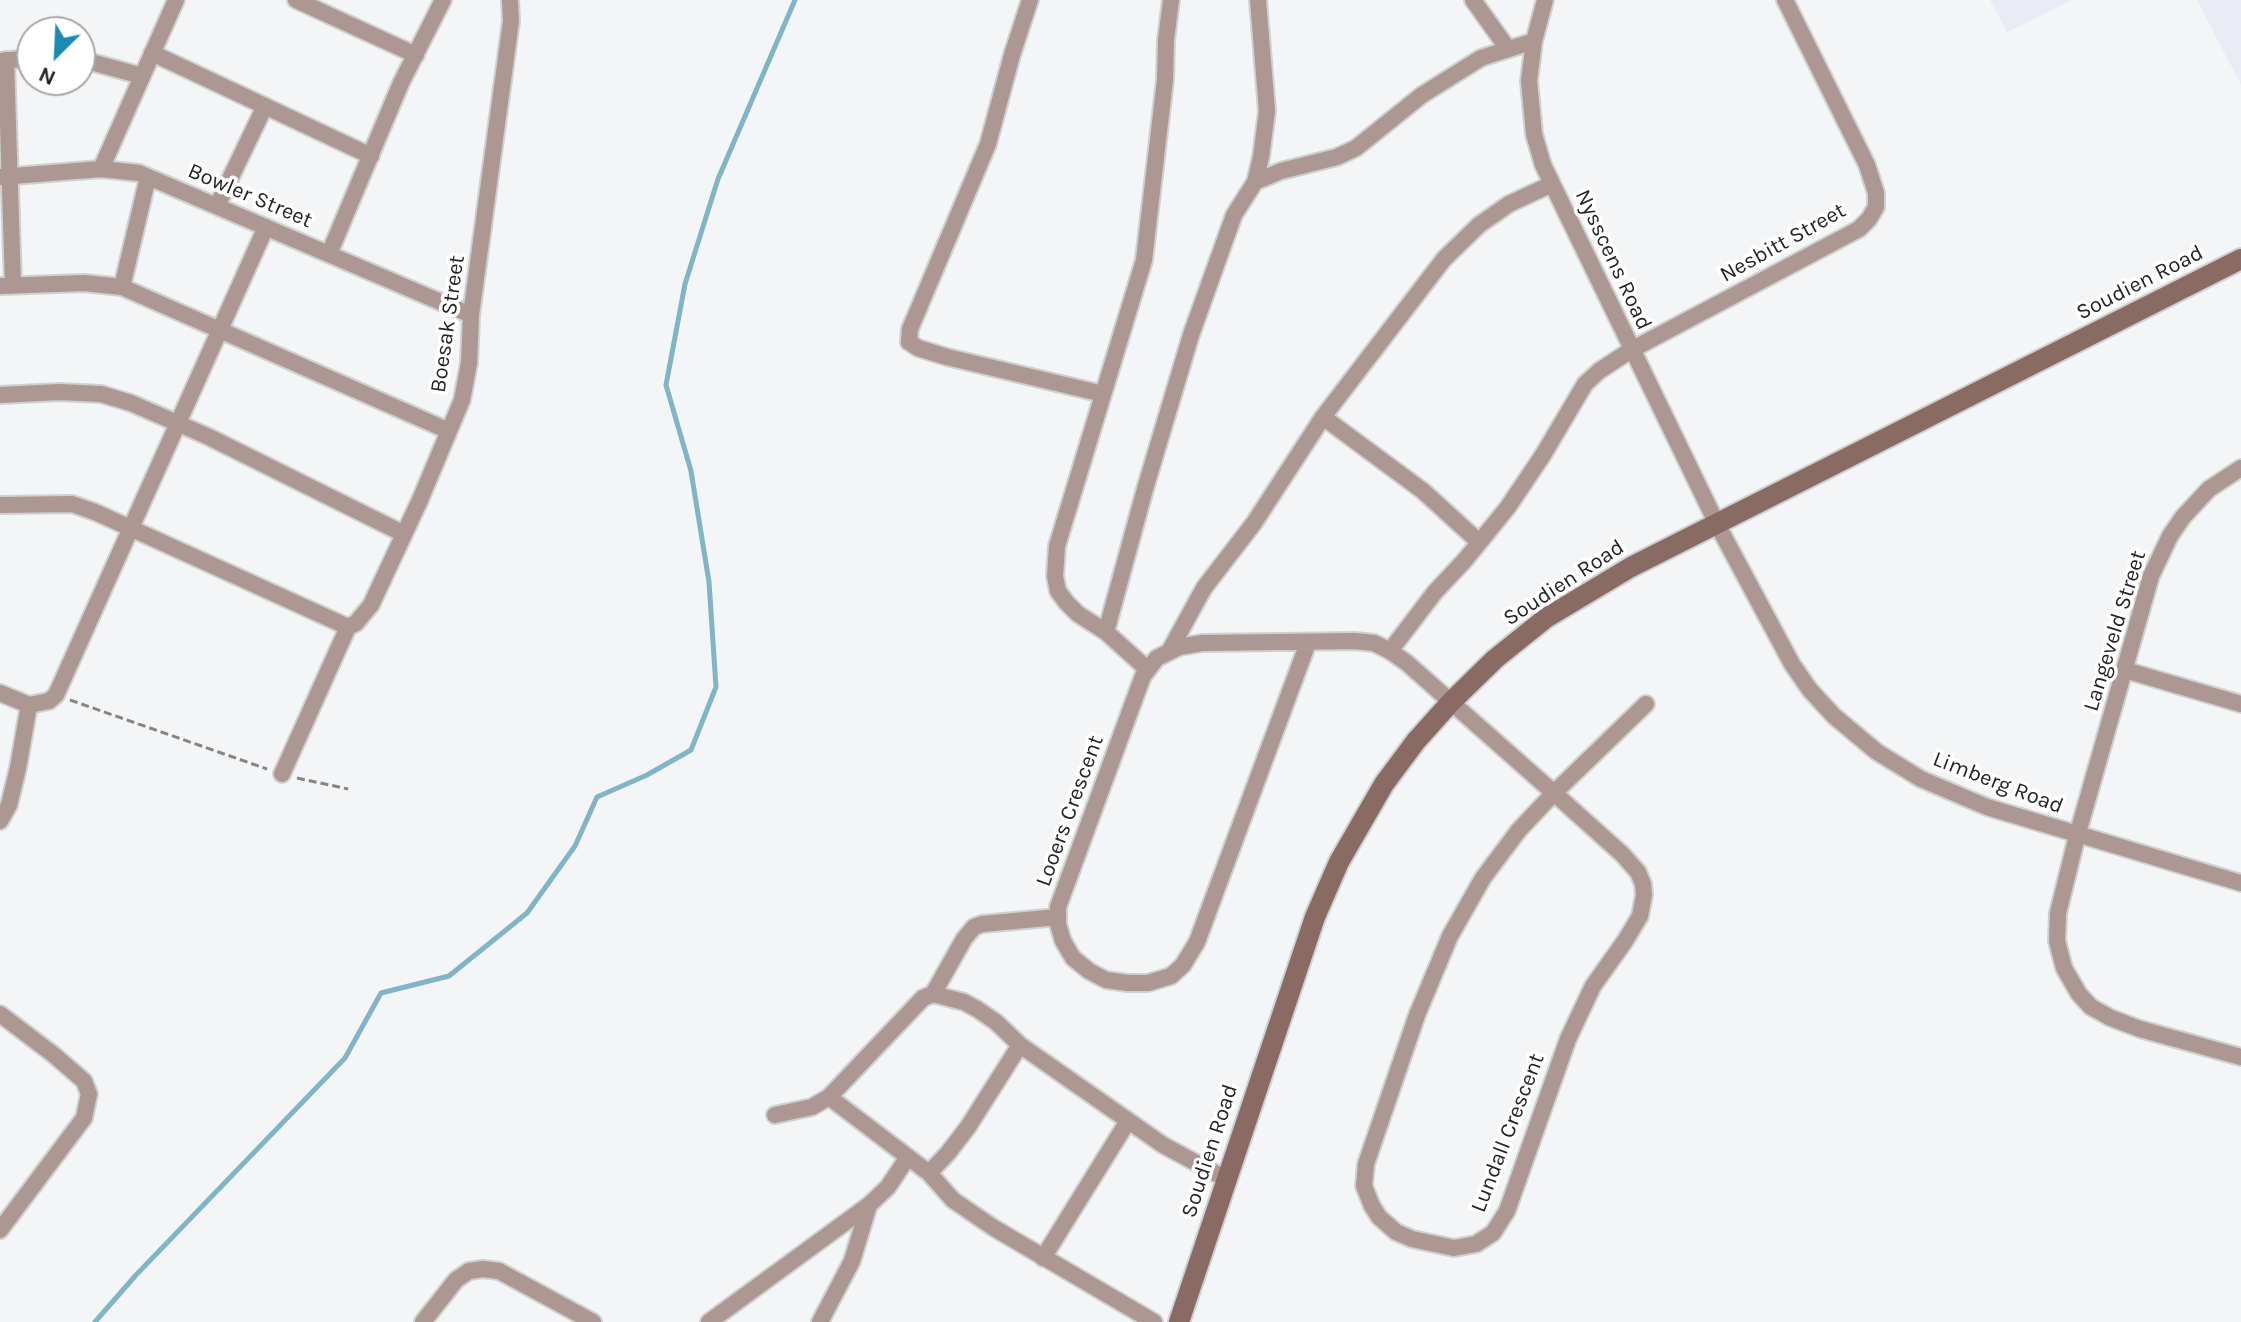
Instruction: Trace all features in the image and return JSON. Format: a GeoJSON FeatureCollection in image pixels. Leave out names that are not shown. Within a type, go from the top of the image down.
{"type":"FeatureCollection","features":[{"type":"Feature","properties":{"kind":"street"},"geometry":{"type":"LineString","coordinates":[[101,169],[176,0]]}},
{"type":"Feature","properties":{"kind":"street"},"geometry":{"type":"LineString","coordinates":[[329,254],[401,83],[443,0]]}},
{"type":"Feature","properties":{"kind":"street","name":"Boesak Street"},"geometry":{"type":"LineString","coordinates":[[282,774],[348,627],[356,623],[371,605],[462,400],[511,21],[510,0]]}},
{"type":"Feature","properties":{"kind":"street"},"geometry":{"type":"LineString","coordinates":[[1030,0],[988,144],[910,329],[909,342],[947,357],[1103,394]]}},
{"type":"Feature","properties":{"kind":"street"},"geometry":{"type":"LineString","coordinates":[[1147,669],[1066,602],[1058,591],[1055,576],[1057,546],[1144,260],[1171,0]]}},
{"type":"Feature","properties":{"kind":"street"},"geometry":{"type":"LineString","coordinates":[[1106,632],[1191,335],[1234,215],[1255,182],[1267,111],[1258,0]]}},
{"type":"Feature","properties":{"kind":"street"},"geometry":{"type":"LineString","coordinates":[[1473,0],[1508,49]]}},
{"type":"Feature","properties":{"kind":"street","name":"Nysscens Road"},"geometry":{"type":"LineString","coordinates":[[1545,0],[1534,41],[1529,81],[1534,134],[1543,165],[1717,524]]}},
{"type":"Feature","properties":{"kind":"street","name":"Nesbitt Street"},"geometry":{"type":"LineString","coordinates":[[1390,651],[1435,592],[1508,507],[1585,384],[1599,371],[1631,350],[1859,229],[1876,207],[1876,193],[1867,165],[1785,0]]}},
{"type":"Feature","properties":{"kind":"street"},"geometry":{"type":"LineString","coordinates":[[305,2],[416,55]]}},
{"type":"Feature","properties":{"kind":"street"},"geometry":{"type":"LineString","coordinates":[[1255,182],[1281,171],[1337,157],[1356,148],[1422,95],[1481,58],[1534,41]]}},
{"type":"Feature","properties":{"kind":"street"},"geometry":{"type":"LineString","coordinates":[[152,53],[371,156]]}},
{"type":"Feature","properties":{"kind":"street"},"geometry":{"type":"LineString","coordinates":[[3,61],[6,286],[84,283],[122,287],[449,431]]}},
{"type":"Feature","properties":{"kind":"street"},"geometry":{"type":"LineString","coordinates":[[96,63],[142,76]]}},
{"type":"Feature","properties":{"kind":"street"},"geometry":{"type":"LineString","coordinates":[[217,206],[265,106]]}},
{"type":"Feature","properties":{"kind":"street","name":"Bowler Street"},"geometry":{"type":"LineString","coordinates":[[4,177],[101,169],[139,173],[471,315]]}},
{"type":"Feature","properties":{"kind":"street"},"geometry":{"type":"LineString","coordinates":[[122,287],[148,177]]}},
{"type":"Feature","properties":{"kind":"street"},"geometry":{"type":"LineString","coordinates":[[1170,650],[1204,588],[1254,523],[1323,417],[1444,259],[1479,225],[1509,204],[1552,184]]}},
{"type":"Feature","properties":{"kind":"street"},"geometry":{"type":"LineString","coordinates":[[0,693],[29,705],[49,701],[56,695],[266,227]]}},
{"type":"Feature","properties":{"kind":"street","name":"Soudien Road"},"geometry":{"type":"LineString","coordinates":[[1179,1322],[1315,917],[1339,862],[1384,784],[1416,741],[1451,702],[1495,659],[1546,618],[1631,567],[2241,259]]}},
{"type":"Feature","properties":{"kind":"street"},"geometry":{"type":"LineString","coordinates":[[0,395],[59,392],[101,394],[131,403],[296,479],[404,534]]}},
{"type":"Feature","properties":{"kind":"street"},"geometry":{"type":"LineString","coordinates":[[1323,417],[1423,491],[1479,542]]}},
{"type":"Feature","properties":{"kind":"street","name":"Langeveld Street"},"geometry":{"type":"LineString","coordinates":[[2241,468],[2209,489],[2183,517],[2151,576],[2077,836],[2058,913],[2057,941],[2064,968],[2079,994],[2091,1007],[2140,1029],[2241,1057]]}},
{"type":"Feature","properties":{"kind":"street"},"geometry":{"type":"LineString","coordinates":[[1,508],[72,504],[132,528],[348,627]]}},
{"type":"Feature","properties":{"kind":"street","name":"Limberg Road"},"geometry":{"type":"LineString","coordinates":[[1717,524],[1792,664],[1810,690],[1834,716],[1877,752],[1921,779],[1987,807],[2241,883]]}},
{"type":"Feature","properties":{"kind":"street","name":"Looers Crescent"},"geometry":{"type":"LineString","coordinates":[[1308,643],[1197,942],[1183,965],[1171,976],[1148,983],[1106,980],[1089,971],[1073,958],[1063,941],[1058,907],[1143,676],[1157,658],[1170,650],[1202,643],[1355,641],[1374,643],[1407,663],[1451,702]]}},
{"type":"Feature","properties":{"kind":"street"},"geometry":{"type":"LineString","coordinates":[[2125,670],[2241,704]]}},
{"type":"Feature","properties":{"kind":"street","name":"Lundall Crescent"},"geometry":{"type":"LineString","coordinates":[[1451,702],[1554,793],[1622,854],[1638,872],[1643,884],[1644,905],[1625,941],[1593,986],[1568,1039],[1507,1211],[1493,1233],[1476,1244],[1454,1248],[1412,1239],[1396,1232],[1372,1206],[1364,1186],[1366,1164],[1417,1015],[1450,936],[1483,878],[1519,830],[1554,793]]}},
{"type":"Feature","properties":{"kind":"street"},"geometry":{"type":"LineString","coordinates":[[1554,793],[1646,704]]}},
{"type":"Feature","properties":{"kind":"street"},"geometry":{"type":"LineString","coordinates":[[0,821],[9,805],[29,705]]}},
{"type":"Feature","properties":{"kind":"street"},"geometry":{"type":"LineString","coordinates":[[933,994],[974,927],[1058,917]]}},
{"type":"Feature","properties":{"kind":"street"},"geometry":{"type":"LineString","coordinates":[[775,1115],[812,1107],[829,1097],[923,998],[933,994],[964,1002],[977,1009],[1020,1045],[1163,1145],[1226,1179]]}},
{"type":"Feature","properties":{"kind":"street"},"geometry":{"type":"LineString","coordinates":[[0,1014],[84,1081],[89,1094],[84,1118],[0,1230]]}},
{"type":"Feature","properties":{"kind":"street"},"geometry":{"type":"LineString","coordinates":[[929,1173],[968,1127],[1020,1045]]}},
{"type":"Feature","properties":{"kind":"street"},"geometry":{"type":"LineString","coordinates":[[829,1097],[929,1173],[953,1200],[1043,1258],[1154,1322]]}},
{"type":"Feature","properties":{"kind":"street"},"geometry":{"type":"LineString","coordinates":[[1043,1258],[1128,1121]]}},
{"type":"Feature","properties":{"kind":"street"},"geometry":{"type":"LineString","coordinates":[[709,1322],[869,1205],[888,1187],[908,1157]]}},
{"type":"Feature","properties":{"kind":"street"},"geometry":{"type":"LineString","coordinates":[[820,1322],[852,1261],[869,1205]]}},
{"type":"Feature","properties":{"kind":"street"},"geometry":{"type":"LineString","coordinates":[[423,1322],[456,1280],[469,1271],[483,1269],[499,1271],[593,1322]]}},
{"type":"Feature","properties":{"kind":"path"},"geometry":{"type":"LineString","coordinates":[[56,695],[282,774],[348,789]]}},
{"type":"Feature","properties":{"kind":"shaded area"},"geometry":{"type":"Polygon","coordinates":[[[1990,0],[2072,0],[2007,32],[1990,0]]]}},
{"type":"Feature","properties":{"kind":"shaded area"},"geometry":{"type":"Polygon","coordinates":[[[2197,0],[2241,0],[2241,85],[2197,0]]]}},
{"type":"Feature","properties":{"kind":"waterway"},"geometry":{"type":"LineString","coordinates":[[95,1322],[136,1275],[345,1058],[381,993],[449,976],[527,913],[575,846],[597,797],[647,775],[691,750],[716,687],[709,582],[691,471],[666,385],[685,284],[718,179],[795,0]]}}]}
